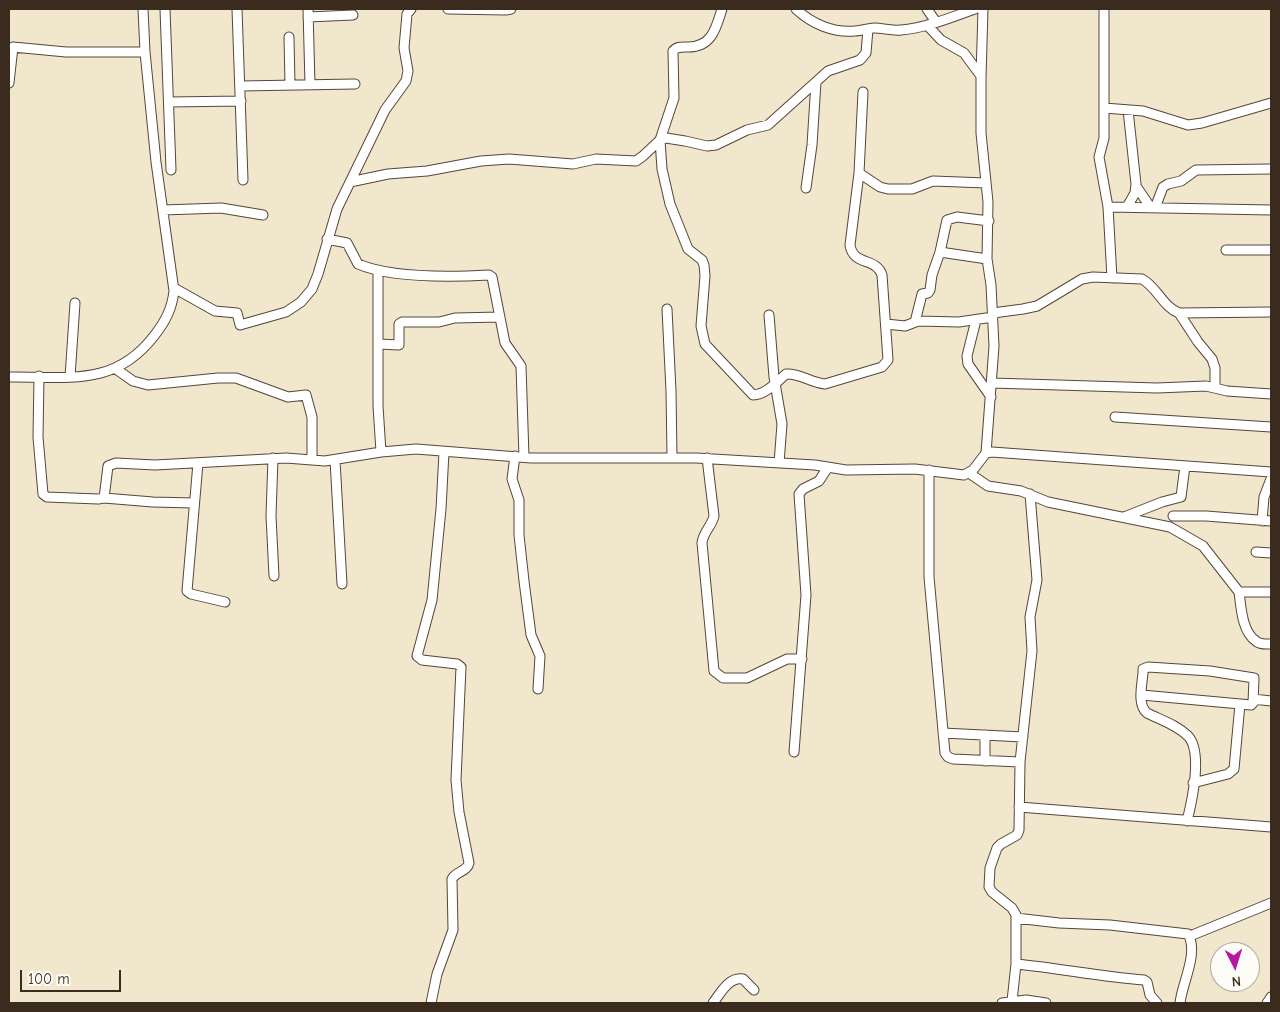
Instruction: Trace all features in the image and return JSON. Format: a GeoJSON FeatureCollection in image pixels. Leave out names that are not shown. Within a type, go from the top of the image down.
{"type":"FeatureCollection","features":[{"type":"Feature","properties":{"kind":"street"},"geometry":{"type":"LineString","coordinates":[[9,377],[70,377],[105,373],[116,369],[131,360],[145,348],[159,329],[173,304],[174,288],[156,162],[145,52],[143,9]]}},
{"type":"Feature","properties":{"kind":"street"},"geometry":{"type":"LineString","coordinates":[[165,9],[171,170]]}},
{"type":"Feature","properties":{"kind":"street"},"geometry":{"type":"LineString","coordinates":[[237,9],[243,180]]}},
{"type":"Feature","properties":{"kind":"street"},"geometry":{"type":"LineString","coordinates":[[174,288],[215,311],[237,313],[240,325],[278,316],[293,309],[307,295],[315,282],[337,209],[385,110],[408,76],[404,48],[407,14],[411,9]]}},
{"type":"Feature","properties":{"kind":"street"},"geometry":{"type":"LineString","coordinates":[[448,9],[511,9]]}},
{"type":"Feature","properties":{"kind":"street"},"geometry":{"type":"LineString","coordinates":[[722,9],[715,32],[710,38],[697,46],[677,47],[673,51],[674,98],[660,140],[662,169],[670,204],[688,249],[702,260],[704,265],[705,276],[701,326],[705,344],[708,350],[753,395],[775,384],[786,374],[795,374],[816,383],[825,384],[882,367],[888,360],[881,271],[873,264],[854,256],[851,250],[859,173],[863,92]]}},
{"type":"Feature","properties":{"kind":"street"},"geometry":{"type":"LineString","coordinates":[[796,9],[812,22],[821,26],[850,31],[868,29],[901,30],[931,24],[975,9]]}},
{"type":"Feature","properties":{"kind":"street"},"geometry":{"type":"LineString","coordinates":[[927,9],[937,37],[964,53],[981,76]]}},
{"type":"Feature","properties":{"kind":"street"},"geometry":{"type":"LineString","coordinates":[[104,498],[110,464],[130,462],[154,465],[273,458],[335,460],[381,452],[416,450],[519,457],[707,458],[846,470],[897,468],[960,474],[969,473],[974,470],[986,453],[994,346],[991,285],[987,259],[989,220],[981,133],[984,9]]}},
{"type":"Feature","properties":{"kind":"street"},"geometry":{"type":"LineString","coordinates":[[1104,9],[1104,138],[1099,157],[1108,207],[1112,278]]}},
{"type":"Feature","properties":{"kind":"street"},"geometry":{"type":"LineString","coordinates":[[310,85],[308,13],[353,15]]}},
{"type":"Feature","properties":{"kind":"street"},"geometry":{"type":"LineString","coordinates":[[350,182],[388,174],[427,171],[481,161],[504,159],[522,158],[572,164],[596,159],[633,161],[640,158],[660,140],[670,138],[707,146],[719,144],[747,130],[768,125],[832,69],[855,62],[864,57],[867,47],[868,29]]}},
{"type":"Feature","properties":{"kind":"street"},"geometry":{"type":"LineString","coordinates":[[289,37],[290,85]]}},
{"type":"Feature","properties":{"kind":"street"},"geometry":{"type":"LineString","coordinates":[[9,83],[11,47],[66,52],[145,52]]}},
{"type":"Feature","properties":{"kind":"street"},"geometry":{"type":"LineString","coordinates":[[806,188],[812,145],[816,82]]}},
{"type":"Feature","properties":{"kind":"street"},"geometry":{"type":"LineString","coordinates":[[240,86],[354,84]]}},
{"type":"Feature","properties":{"kind":"street"},"geometry":{"type":"LineString","coordinates":[[169,102],[240,100]]}},
{"type":"Feature","properties":{"kind":"street"},"geometry":{"type":"LineString","coordinates":[[1104,108],[1151,113],[1180,123],[1194,125],[1271,103]]}},
{"type":"Feature","properties":{"kind":"street"},"geometry":{"type":"LineString","coordinates":[[1127,208],[1136,186],[1128,110]]}},
{"type":"Feature","properties":{"kind":"street"},"geometry":{"type":"LineString","coordinates":[[1153,208],[1163,187],[1181,180],[1196,170],[1271,169]]}},
{"type":"Feature","properties":{"kind":"street"},"geometry":{"type":"LineString","coordinates":[[859,173],[884,189],[912,189],[933,181],[986,183]]}},
{"type":"Feature","properties":{"kind":"street"},"geometry":{"type":"LineString","coordinates":[[1136,186],[1153,208]]}},
{"type":"Feature","properties":{"kind":"street"},"geometry":{"type":"LineString","coordinates":[[1108,207],[1271,210]]}},
{"type":"Feature","properties":{"kind":"street"},"geometry":{"type":"LineString","coordinates":[[163,210],[221,208],[263,215]]}},
{"type":"Feature","properties":{"kind":"street"},"geometry":{"type":"LineString","coordinates":[[916,322],[922,294],[928,293],[930,290],[932,275],[948,218],[989,220]]}},
{"type":"Feature","properties":{"kind":"street"},"geometry":{"type":"LineString","coordinates":[[328,239],[349,244],[357,262],[378,271],[443,276],[491,276],[494,281],[505,343],[521,366],[519,457],[512,479],[519,500],[520,552],[531,635],[540,656],[538,689]]}},
{"type":"Feature","properties":{"kind":"street"},"geometry":{"type":"LineString","coordinates":[[1226,250],[1271,250]]}},
{"type":"Feature","properties":{"kind":"street"},"geometry":{"type":"LineString","coordinates":[[940,252],[987,259]]}},
{"type":"Feature","properties":{"kind":"street"},"geometry":{"type":"LineString","coordinates":[[378,271],[381,452]]}},
{"type":"Feature","properties":{"kind":"street"},"geometry":{"type":"LineString","coordinates":[[886,324],[905,326],[916,322],[947,323],[976,320],[1037,306],[1082,279],[1112,278],[1137,278],[1145,281],[1172,310],[1179,313],[1271,312]]}},
{"type":"Feature","properties":{"kind":"street"},"geometry":{"type":"LineString","coordinates":[[70,377],[75,303]]}},
{"type":"Feature","properties":{"kind":"street"},"geometry":{"type":"LineString","coordinates":[[667,309],[672,457]]}},
{"type":"Feature","properties":{"kind":"street"},"geometry":{"type":"LineString","coordinates":[[1179,313],[1212,359],[1215,368],[1215,388]]}},
{"type":"Feature","properties":{"kind":"street"},"geometry":{"type":"LineString","coordinates":[[768,315],[775,384],[782,424],[779,463]]}},
{"type":"Feature","properties":{"kind":"street"},"geometry":{"type":"LineString","coordinates":[[378,344],[399,345],[400,324],[402,322],[442,322],[455,318],[500,317]]}},
{"type":"Feature","properties":{"kind":"street"},"geometry":{"type":"LineString","coordinates":[[976,320],[968,361],[971,370],[991,397]]}},
{"type":"Feature","properties":{"kind":"street"},"geometry":{"type":"LineString","coordinates":[[116,369],[133,381],[148,384],[236,378],[288,397],[306,395],[312,417],[312,460]]}},
{"type":"Feature","properties":{"kind":"street"},"geometry":{"type":"LineString","coordinates":[[39,376],[38,437],[44,496],[194,503]]}},
{"type":"Feature","properties":{"kind":"street"},"geometry":{"type":"LineString","coordinates":[[992,383],[1157,388],[1206,386],[1227,391],[1271,394]]}},
{"type":"Feature","properties":{"kind":"street"},"geometry":{"type":"LineString","coordinates":[[1115,417],[1271,427]]}},
{"type":"Feature","properties":{"kind":"street"},"geometry":{"type":"LineString","coordinates":[[431,1003],[437,974],[453,930],[452,879],[454,875],[466,868],[469,862],[459,812],[456,780],[461,667],[457,664],[422,660],[417,656],[432,600],[441,509],[444,452]]}},
{"type":"Feature","properties":{"kind":"street"},"geometry":{"type":"LineString","coordinates":[[986,453],[1271,472]]}},
{"type":"Feature","properties":{"kind":"street"},"geometry":{"type":"LineString","coordinates":[[273,458],[271,516],[274,576]]}},
{"type":"Feature","properties":{"kind":"street"},"geometry":{"type":"LineString","coordinates":[[707,458],[714,516],[712,525],[703,537],[702,543],[714,671],[723,678],[747,678],[787,659],[802,659]]}},
{"type":"Feature","properties":{"kind":"street"},"geometry":{"type":"LineString","coordinates":[[335,460],[342,584]]}},
{"type":"Feature","properties":{"kind":"street"},"geometry":{"type":"LineString","coordinates":[[198,463],[187,591],[190,594],[225,602]]}},
{"type":"Feature","properties":{"kind":"street"},"geometry":{"type":"LineString","coordinates":[[1124,518],[1167,500],[1180,498],[1182,496],[1185,466]]}},
{"type":"Feature","properties":{"kind":"street"},"geometry":{"type":"LineString","coordinates":[[794,752],[806,581],[799,494],[803,489],[819,481],[828,467]]}},
{"type":"Feature","properties":{"kind":"street"},"geometry":{"type":"LineString","coordinates":[[929,470],[930,576],[945,753],[948,757],[1020,762]]}},
{"type":"Feature","properties":{"kind":"street"},"geometry":{"type":"LineString","coordinates":[[969,473],[988,486],[1021,490],[1048,502],[1160,524],[1178,530],[1203,546],[1234,588],[1240,592],[1271,592]]}},
{"type":"Feature","properties":{"kind":"street"},"geometry":{"type":"LineString","coordinates":[[1172,516],[1206,516],[1267,521],[1264,497],[1271,479]]}},
{"type":"Feature","properties":{"kind":"street"},"geometry":{"type":"LineString","coordinates":[[1030,494],[1037,580],[1030,617],[1032,651],[1020,762],[1018,833],[1000,844],[997,848],[990,868],[989,887],[992,892],[1012,908],[1016,918],[1016,964],[1007,1002],[1026,1000],[1046,1003]]}},
{"type":"Feature","properties":{"kind":"street"},"geometry":{"type":"LineString","coordinates":[[1167,500],[1178,530]]}},
{"type":"Feature","properties":{"kind":"street"},"geometry":{"type":"LineString","coordinates":[[1256,552],[1271,553]]}},
{"type":"Feature","properties":{"kind":"street"},"geometry":{"type":"LineString","coordinates":[[1240,592],[1244,622],[1252,638],[1259,643],[1271,644]]}},
{"type":"Feature","properties":{"kind":"street"},"geometry":{"type":"LineString","coordinates":[[1142,695],[1251,705],[1254,678],[1200,670],[1145,668],[1143,670],[1142,695],[1142,707],[1144,711],[1172,724],[1192,740],[1195,755],[1187,821]]}},
{"type":"Feature","properties":{"kind":"street"},"geometry":{"type":"LineString","coordinates":[[1253,700],[1271,701]]}},
{"type":"Feature","properties":{"kind":"street"},"geometry":{"type":"LineString","coordinates":[[1193,783],[1228,774],[1234,769],[1240,704]]}},
{"type":"Feature","properties":{"kind":"street"},"geometry":{"type":"LineString","coordinates":[[943,733],[1023,737]]}},
{"type":"Feature","properties":{"kind":"street"},"geometry":{"type":"LineString","coordinates":[[984,735],[985,761]]}},
{"type":"Feature","properties":{"kind":"street"},"geometry":{"type":"LineString","coordinates":[[1019,808],[1271,827]]}},
{"type":"Feature","properties":{"kind":"street"},"geometry":{"type":"LineString","coordinates":[[1190,936],[1271,903]]}},
{"type":"Feature","properties":{"kind":"street"},"geometry":{"type":"LineString","coordinates":[[1016,918],[1059,923],[1110,925],[1186,933],[1190,936]]}},
{"type":"Feature","properties":{"kind":"street"},"geometry":{"type":"LineString","coordinates":[[1180,1003],[1190,964],[1190,936]]}},
{"type":"Feature","properties":{"kind":"street"},"geometry":{"type":"LineString","coordinates":[[1016,964],[1111,978],[1144,980],[1147,982],[1150,995],[1157,1003]]}},
{"type":"Feature","properties":{"kind":"street"},"geometry":{"type":"LineString","coordinates":[[713,1003],[735,979],[743,979],[754,990]]}},
{"type":"Feature","properties":{"kind":"street"},"geometry":{"type":"LineString","coordinates":[[1267,1003],[1271,997]]}}]}
